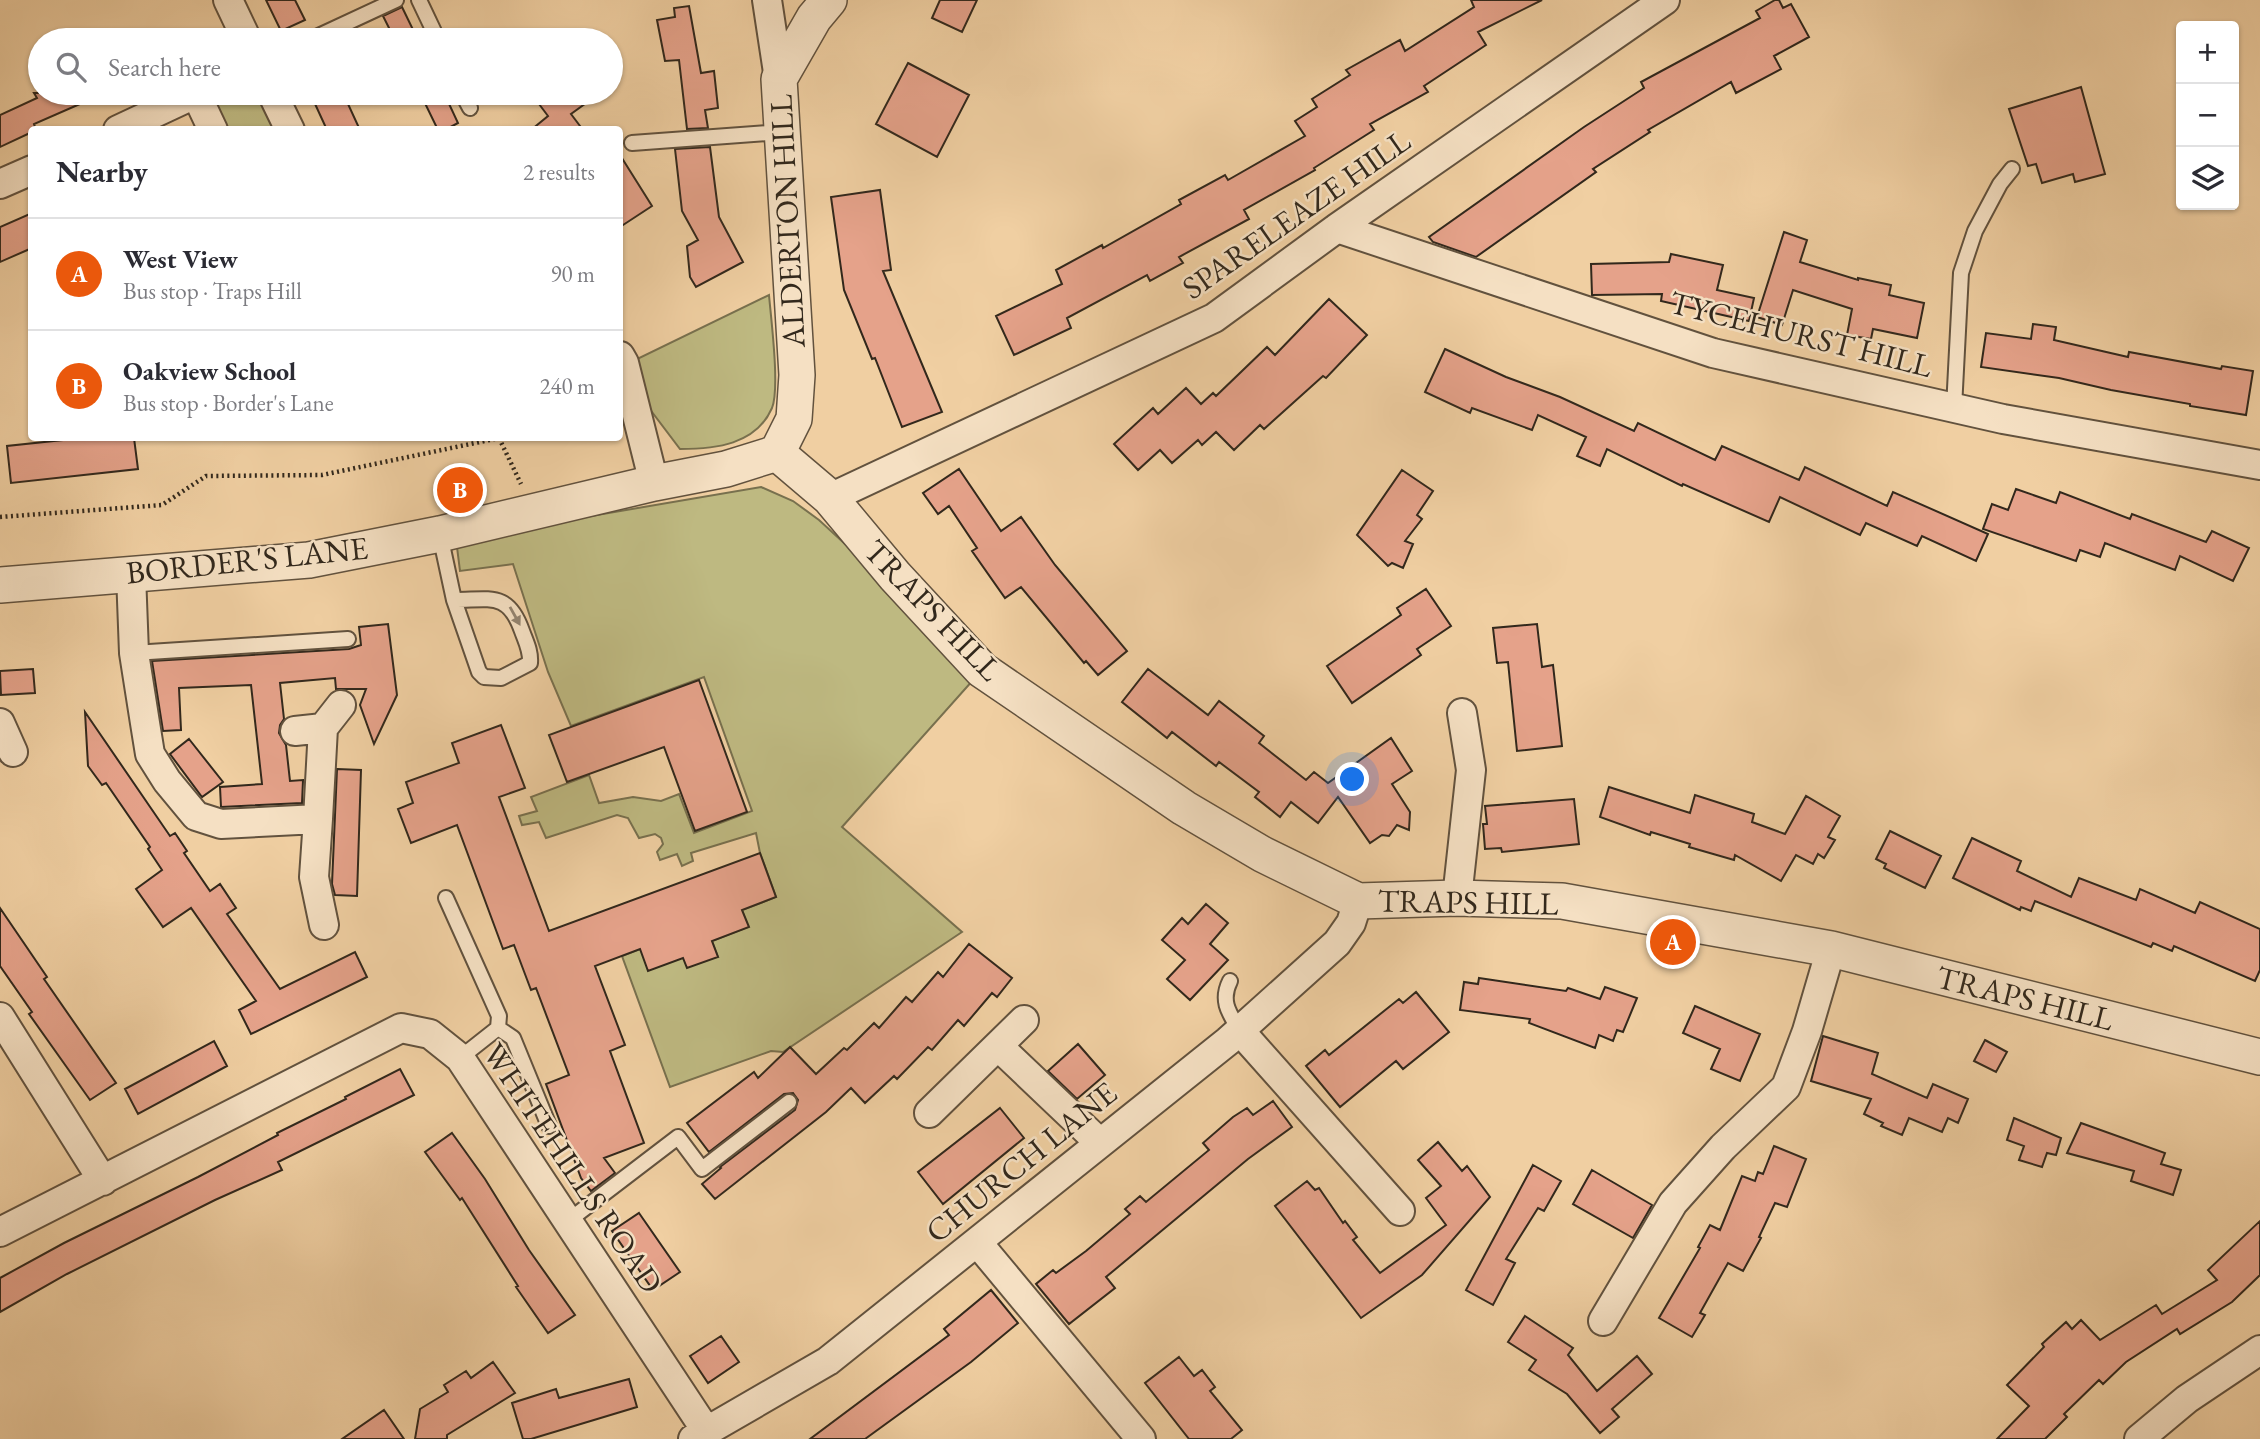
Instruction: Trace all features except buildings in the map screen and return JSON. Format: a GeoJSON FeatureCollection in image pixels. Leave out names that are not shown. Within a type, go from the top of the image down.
{"type":"FeatureCollection","features":[{"type":"Feature","properties":{"kind":"street"},"geometry":{"type":"LineString","coordinates":[[228,0],[241,28]]}},
{"type":"Feature","properties":{"kind":"street"},"geometry":{"type":"LineString","coordinates":[[767,0],[779,79]]}},
{"type":"Feature","properties":{"kind":"street","name":"ALDERTON HILL"},"geometry":{"type":"LineString","coordinates":[[777,453],[794,419],[797,376],[779,79],[814,18],[829,0]]}},
{"type":"Feature","properties":{"kind":"street","name":"SPARELEAZE HILL"},"geometry":{"type":"LineString","coordinates":[[830,498],[1214,318],[1337,228],[1665,0]]}},
{"type":"Feature","properties":{"kind":"street"},"geometry":{"type":"LineString","coordinates":[[127,126],[171,105]]}},
{"type":"Feature","properties":{"kind":"street"},"geometry":{"type":"LineString","coordinates":[[202,105],[211,126]]}},
{"type":"Feature","properties":{"kind":"street"},"geometry":{"type":"LineString","coordinates":[[278,105],[288,126]]}},
{"type":"Feature","properties":{"kind":"street"},"geometry":{"type":"LineString","coordinates":[[0,184],[28,172]]}},
{"type":"Feature","properties":{"kind":"street","name":"TYCEHURST HILL"},"geometry":{"type":"LineString","coordinates":[[1337,228],[1713,353],[2003,419],[2260,465]]}},
{"type":"Feature","properties":{"kind":"street"},"geometry":{"type":"LineString","coordinates":[[623,361],[654,483]]}},
{"type":"Feature","properties":{"kind":"street","name":"BORDER'S LANE"},"geometry":{"type":"LineString","coordinates":[[0,585],[309,560],[440,534],[654,483],[726,469],[777,453]]}},
{"type":"Feature","properties":{"kind":"street","name":"TRAPS HILL"},"geometry":{"type":"LineString","coordinates":[[777,453],[830,498],[895,576],[982,670],[1184,808],[1262,854],[1359,901],[1457,898],[1562,901],[1831,949],[2260,1057]]}},
{"type":"Feature","properties":{"kind":"street"},"geometry":{"type":"LineString","coordinates":[[131,574],[134,653],[150,754],[167,781],[196,816],[221,824],[318,819]]}},
{"type":"Feature","properties":{"kind":"street"},"geometry":{"type":"LineString","coordinates":[[324,925],[314,877],[318,819],[309,729],[341,705]]}},
{"type":"Feature","properties":{"kind":"street"},"geometry":{"type":"LineString","coordinates":[[1457,898],[1471,770],[1462,713]]}},
{"type":"Feature","properties":{"kind":"street"},"geometry":{"type":"LineString","coordinates":[[0,723],[13,752]]}},
{"type":"Feature","properties":{"kind":"street","name":"CHURCH LANE"},"geometry":{"type":"LineString","coordinates":[[700,1436],[828,1360],[1240,1031],[1337,943],[1351,923],[1359,901]]}},
{"type":"Feature","properties":{"kind":"street"},"geometry":{"type":"LineString","coordinates":[[1603,1321],[1673,1203],[1723,1147],[1786,1087],[1807,1031],[1831,949]]}},
{"type":"Feature","properties":{"kind":"street"},"geometry":{"type":"LineString","coordinates":[[0,1017],[103,1181]]}},
{"type":"Feature","properties":{"kind":"street"},"geometry":{"type":"LineString","coordinates":[[929,1112],[1024,1020]]}},
{"type":"Feature","properties":{"kind":"street","name":"WHITEHILLS ROAD"},"geometry":{"type":"LineString","coordinates":[[0,1232],[401,1028],[430,1034],[460,1058],[568,1221],[700,1436]]}},
{"type":"Feature","properties":{"kind":"street"},"geometry":{"type":"LineString","coordinates":[[1240,1031],[1400,1211]]}},
{"type":"Feature","properties":{"kind":"street"},"geometry":{"type":"LineString","coordinates":[[998,1046],[1100,1143]]}},
{"type":"Feature","properties":{"kind":"street"},"geometry":{"type":"LineString","coordinates":[[977,1242],[1141,1439]]}},
{"type":"Feature","properties":{"kind":"street"},"geometry":{"type":"LineString","coordinates":[[2139,1439],[2187,1399],[2260,1350]]}},
{"type":"Feature","properties":{"kind":"lane"},"geometry":{"type":"LineString","coordinates":[[336,28],[396,0]]}},
{"type":"Feature","properties":{"kind":"lane"},"geometry":{"type":"LineString","coordinates":[[419,0],[432,28]]}},
{"type":"Feature","properties":{"kind":"lane"},"geometry":{"type":"LineString","coordinates":[[632,143],[782,132]]}},
{"type":"Feature","properties":{"kind":"lane"},"geometry":{"type":"LineString","coordinates":[[1954,408],[1961,273],[1975,231],[2000,184],[2012,169]]}},
{"type":"Feature","properties":{"kind":"lane"},"geometry":{"type":"LineString","coordinates":[[440,534],[454,600],[479,671],[484,677],[501,678],[530,663],[530,654],[517,617],[509,605],[499,600],[454,600]]}},
{"type":"Feature","properties":{"kind":"lane"},"geometry":{"type":"LineString","coordinates":[[134,653],[348,639]]}},
{"type":"Feature","properties":{"kind":"lane"},"geometry":{"type":"LineString","coordinates":[[446,898],[499,1017],[498,1028],[460,1058]]}},
{"type":"Feature","properties":{"kind":"lane"},"geometry":{"type":"LineString","coordinates":[[1230,981],[1225,991],[1226,1006],[1240,1031]]}},
{"type":"Feature","properties":{"kind":"lane"},"geometry":{"type":"LineString","coordinates":[[498,1028],[513,1038],[549,1126]]}},
{"type":"Feature","properties":{"kind":"lane"},"geometry":{"type":"LineString","coordinates":[[568,1221],[678,1137],[702,1169],[789,1102]]}},
{"type":"Feature","properties":{"kind":"path"},"geometry":{"type":"LineString","coordinates":[[0,517],[162,505],[206,476],[322,475],[485,441]]}},
{"type":"Feature","properties":{"kind":"path"},"geometry":{"type":"LineString","coordinates":[[500,441],[534,512]]}},
{"type":"Feature","properties":{"kind":"shaded area"},"geometry":{"type":"Polygon","coordinates":[[[202,105],[278,105],[288,126],[212,126],[202,105]]]}},
{"type":"Feature","properties":{"kind":"shaded area"},"geometry":{"type":"Polygon","coordinates":[[[769,295],[775,385],[772,408],[756,430],[745,437],[720,446],[680,449],[649,408],[633,361],[769,295]]]}},
{"type":"Feature","properties":{"kind":"shaded area"},"geometry":{"type":"Polygon","coordinates":[[[761,487],[793,501],[819,520],[982,670],[842,827],[962,932],[783,1052],[771,1051],[670,1087],[622,956],[640,949],[683,958],[718,957],[712,941],[748,927],[742,910],[776,897],[760,853],[756,833],[691,853],[693,861],[682,866],[677,854],[660,860],[657,852],[663,844],[661,838],[655,834],[639,838],[628,818],[617,815],[546,838],[539,822],[522,825],[519,816],[537,811],[531,797],[589,775],[599,803],[633,797],[661,801],[679,794],[694,833],[752,811],[704,677],[571,726],[548,672],[513,564],[460,571],[456,539],[761,487]]]}},
{"type":"Feature","properties":{"kind":"place","name":"Oakview School"},"geometry":{"type":"Point","coordinates":[460,490]}},
{"type":"Feature","properties":{"kind":"place","name":"West View"},"geometry":{"type":"Point","coordinates":[1673,942]}}]}
